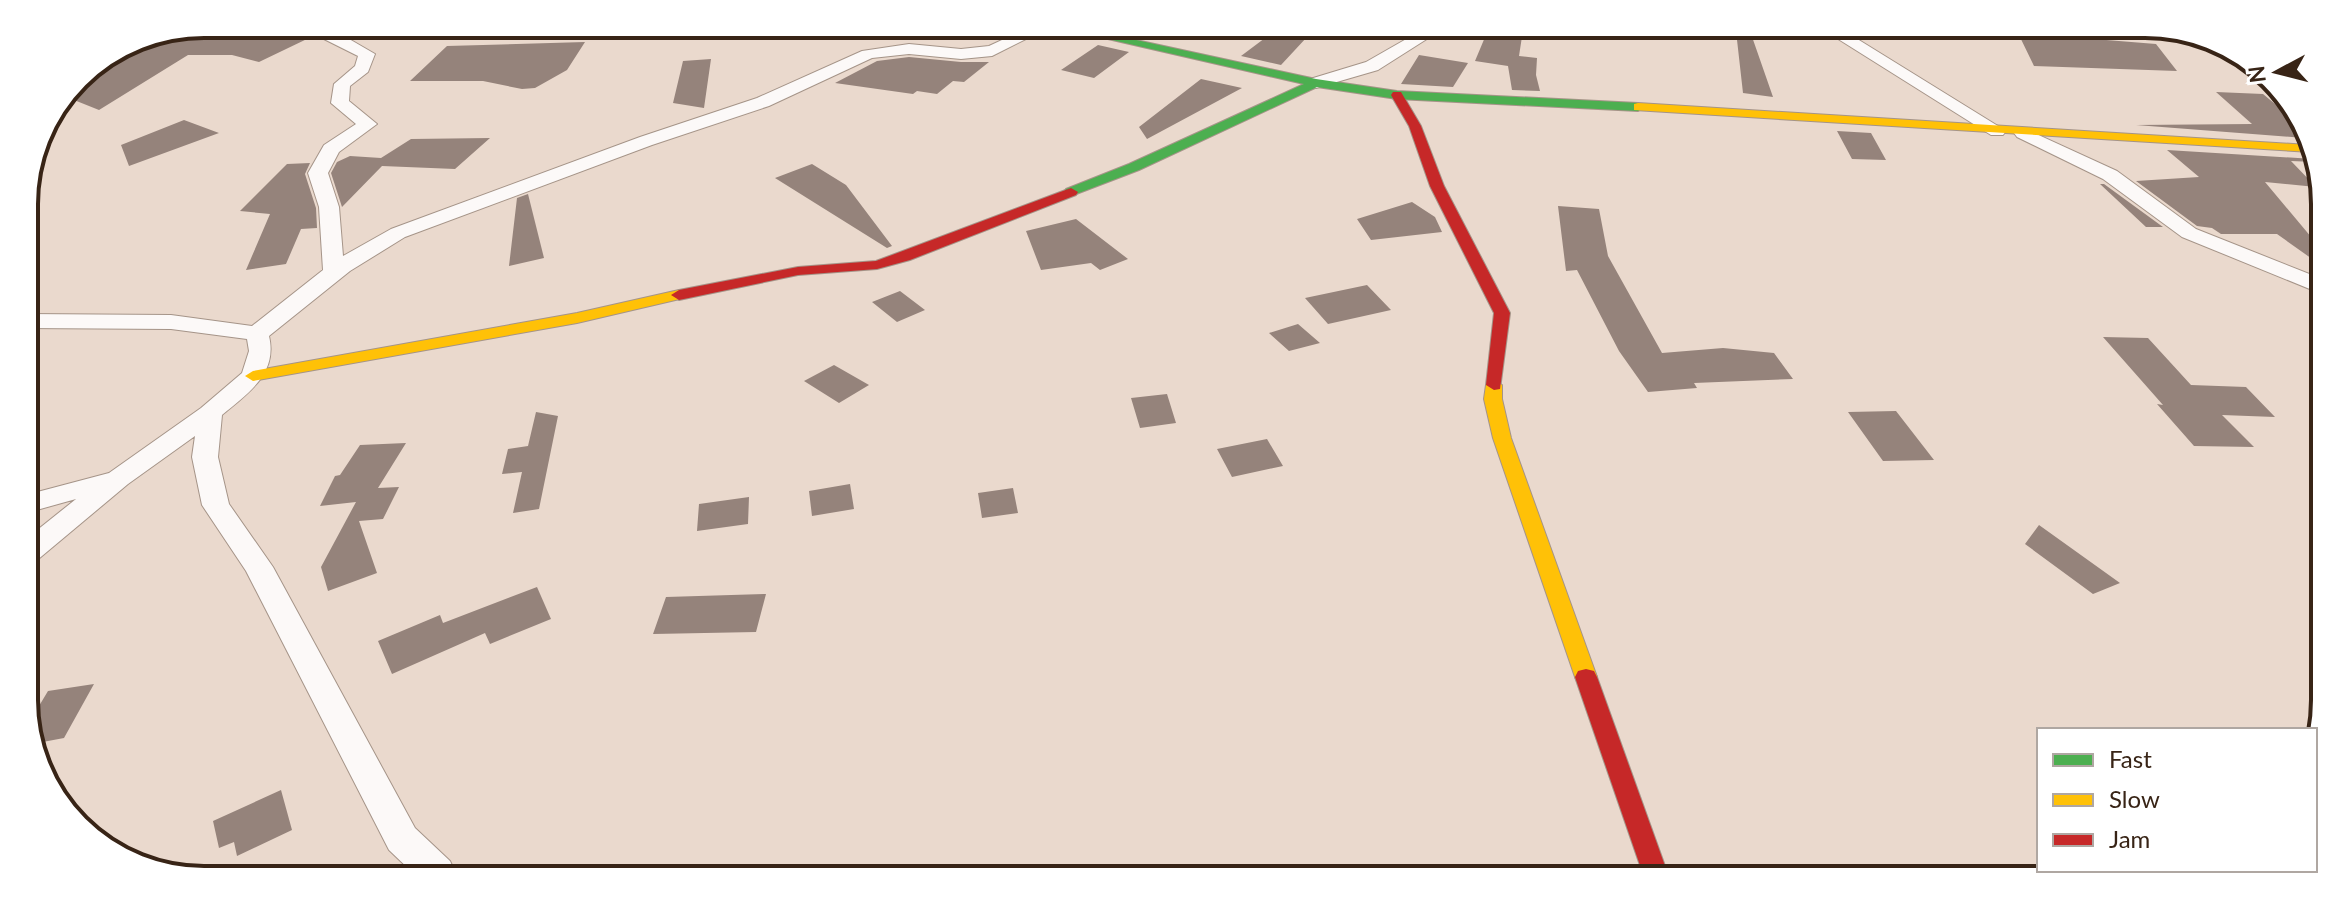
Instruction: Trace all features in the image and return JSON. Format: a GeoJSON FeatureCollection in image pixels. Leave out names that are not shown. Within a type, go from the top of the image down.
{"type":"FeatureCollection","features":[{"type":"Feature","properties":{"kind":"street"},"geometry":{"type":"LineString","coordinates":[[334,38],[367,54],[362,68],[342,84],[340,103],[368,124],[331,149],[318,173],[329,207],[334,271]]}},
{"type":"Feature","properties":{"kind":"street"},"geometry":{"type":"LineString","coordinates":[[257,334],[334,271],[398,233],[646,141],[763,102],[868,54],[909,49],[961,54],[992,51],[1019,38]]}},
{"type":"Feature","properties":{"kind":"street"},"geometry":{"type":"LineString","coordinates":[[1111,38],[1316,83],[1397,95],[1730,112],[2301,149]]}},
{"type":"Feature","properties":{"kind":"street"},"geometry":{"type":"LineString","coordinates":[[38,544],[119,478],[210,413],[253,376],[577,318],[798,271],[877,265],[905,257],[1134,167],[1316,83],[1372,66],[1419,38]]}},
{"type":"Feature","properties":{"kind":"street"},"geometry":{"type":"LineString","coordinates":[[1845,38],[1997,131]]}},
{"type":"Feature","properties":{"kind":"street"},"geometry":{"type":"LineString","coordinates":[[1397,95],[1415,126],[1437,186],[1502,313],[1493,399],[1502,438],[1653,866]]}},
{"type":"Feature","properties":{"kind":"street"},"geometry":{"type":"LineString","coordinates":[[2023,133],[2110,175],[2189,233],[2311,283]]}},
{"type":"Feature","properties":{"kind":"street"},"geometry":{"type":"LineString","coordinates":[[38,321],[157,322],[226,327],[257,334]]}},
{"type":"Feature","properties":{"kind":"street"},"geometry":{"type":"LineString","coordinates":[[253,376],[261,351],[257,334]]}},
{"type":"Feature","properties":{"kind":"street"},"geometry":{"type":"LineString","coordinates":[[210,413],[205,457],[216,505],[259,567],[402,839],[431,866]]}},
{"type":"Feature","properties":{"kind":"street"},"geometry":{"type":"LineString","coordinates":[[38,501],[119,478]]}},
{"type":"Feature","properties":{"kind":"building"},"geometry":{"type":"Polygon","coordinates":[[[309,38],[259,62],[232,55],[188,55],[99,110],[74,100],[94,79],[140,51],[182,39],[309,38]]]}},
{"type":"Feature","properties":{"kind":"building"},"geometry":{"type":"Polygon","coordinates":[[[1265,38],[1306,38],[1281,65],[1241,56],[1265,38]]]}},
{"type":"Feature","properties":{"kind":"building"},"geometry":{"type":"Polygon","coordinates":[[[1485,38],[1522,38],[1519,56],[1537,58],[1536,75],[1540,91],[1512,90],[1508,66],[1475,61],[1485,38]]]}},
{"type":"Feature","properties":{"kind":"building"},"geometry":{"type":"Polygon","coordinates":[[[1737,38],[1752,38],[1773,97],[1743,93],[1737,38]]]}},
{"type":"Feature","properties":{"kind":"building"},"geometry":{"type":"Polygon","coordinates":[[[2020,38],[2081,38],[2156,44],[2177,71],[2034,66],[2020,38]]]}},
{"type":"Feature","properties":{"kind":"building"},"geometry":{"type":"Polygon","coordinates":[[[585,42],[567,70],[535,88],[522,89],[483,81],[410,81],[447,46],[585,42]]]}},
{"type":"Feature","properties":{"kind":"building"},"geometry":{"type":"Polygon","coordinates":[[[1098,45],[1129,52],[1094,78],[1061,70],[1098,45]]]}},
{"type":"Feature","properties":{"kind":"building"},"geometry":{"type":"Polygon","coordinates":[[[1419,55],[1468,63],[1453,87],[1401,84],[1419,55]]]}},
{"type":"Feature","properties":{"kind":"building"},"geometry":{"type":"Polygon","coordinates":[[[909,57],[989,62],[964,82],[953,81],[937,94],[917,91],[913,94],[835,83],[877,61],[909,57]]]}},
{"type":"Feature","properties":{"kind":"building"},"geometry":{"type":"Polygon","coordinates":[[[711,59],[704,108],[673,103],[683,61],[711,59]]]}},
{"type":"Feature","properties":{"kind":"building"},"geometry":{"type":"Polygon","coordinates":[[[1201,79],[1242,88],[1147,139],[1139,127],[1201,79]]]}},
{"type":"Feature","properties":{"kind":"building"},"geometry":{"type":"Polygon","coordinates":[[[2216,92],[2237,93],[2237,111],[2216,92]]]}},
{"type":"Feature","properties":{"kind":"building"},"geometry":{"type":"Polygon","coordinates":[[[2238,112],[2283,112],[2297,137],[2136,125],[2252,124],[2238,112]]]}},
{"type":"Feature","properties":{"kind":"building"},"geometry":{"type":"Polygon","coordinates":[[[184,120],[219,133],[129,166],[121,145],[184,120]]]}},
{"type":"Feature","properties":{"kind":"building"},"geometry":{"type":"Polygon","coordinates":[[[1837,131],[1871,133],[1886,160],[1852,159],[1837,131]]]}},
{"type":"Feature","properties":{"kind":"building"},"geometry":{"type":"Polygon","coordinates":[[[490,138],[455,169],[382,166],[342,207],[331,173],[337,162],[350,156],[381,158],[411,139],[490,138]]]}},
{"type":"Feature","properties":{"kind":"building"},"geometry":{"type":"Polygon","coordinates":[[[2167,150],[2304,158],[2305,162],[2291,161],[2310,180],[2310,186],[2265,182],[2311,237],[2311,258],[2277,234],[2221,234],[2212,228],[2197,226],[2136,181],[2199,177],[2167,150]]]}},
{"type":"Feature","properties":{"kind":"building"},"geometry":{"type":"Polygon","coordinates":[[[310,163],[305,174],[316,208],[317,228],[301,229],[286,264],[246,270],[270,214],[240,211],[287,164],[310,163]]]}},
{"type":"Feature","properties":{"kind":"building"},"geometry":{"type":"Polygon","coordinates":[[[812,164],[846,185],[892,246],[887,248],[775,178],[812,164]]]}},
{"type":"Feature","properties":{"kind":"building"},"geometry":{"type":"Polygon","coordinates":[[[2100,184],[2104,184],[2163,227],[2146,227],[2100,184]]]}},
{"type":"Feature","properties":{"kind":"building"},"geometry":{"type":"Polygon","coordinates":[[[528,194],[544,258],[509,266],[517,198],[528,194]]]}},
{"type":"Feature","properties":{"kind":"building"},"geometry":{"type":"Polygon","coordinates":[[[1412,202],[1435,217],[1442,232],[1371,240],[1357,219],[1412,202]]]}},
{"type":"Feature","properties":{"kind":"building"},"geometry":{"type":"Polygon","coordinates":[[[1558,206],[1599,209],[1608,256],[1662,353],[1723,348],[1774,353],[1793,379],[1694,383],[1697,388],[1648,392],[1619,351],[1577,270],[1566,271],[1558,206]]]}},
{"type":"Feature","properties":{"kind":"building"},"geometry":{"type":"Polygon","coordinates":[[[1076,219],[1128,259],[1100,270],[1091,263],[1041,270],[1026,231],[1076,219]]]}},
{"type":"Feature","properties":{"kind":"building"},"geometry":{"type":"Polygon","coordinates":[[[1367,285],[1391,310],[1328,324],[1305,298],[1367,285]]]}},
{"type":"Feature","properties":{"kind":"building"},"geometry":{"type":"Polygon","coordinates":[[[900,291],[925,310],[897,322],[872,302],[900,291]]]}},
{"type":"Feature","properties":{"kind":"building"},"geometry":{"type":"Polygon","coordinates":[[[1298,324],[1320,343],[1289,351],[1269,333],[1298,324]]]}},
{"type":"Feature","properties":{"kind":"building"},"geometry":{"type":"Polygon","coordinates":[[[2103,337],[2148,338],[2191,385],[2246,387],[2275,417],[2222,415],[2254,447],[2194,446],[2157,404],[2163,405],[2103,337]]]}},
{"type":"Feature","properties":{"kind":"building"},"geometry":{"type":"Polygon","coordinates":[[[834,365],[869,385],[839,403],[804,381],[834,365]]]}},
{"type":"Feature","properties":{"kind":"building"},"geometry":{"type":"Polygon","coordinates":[[[1167,394],[1176,423],[1140,428],[1131,398],[1167,394]]]}},
{"type":"Feature","properties":{"kind":"building"},"geometry":{"type":"Polygon","coordinates":[[[1896,411],[1934,460],[1883,461],[1848,412],[1896,411]]]}},
{"type":"Feature","properties":{"kind":"building"},"geometry":{"type":"Polygon","coordinates":[[[536,412],[558,416],[539,509],[513,513],[522,472],[502,474],[508,449],[528,446],[536,412]]]}},
{"type":"Feature","properties":{"kind":"building"},"geometry":{"type":"Polygon","coordinates":[[[1267,439],[1283,466],[1232,477],[1217,449],[1267,439]]]}},
{"type":"Feature","properties":{"kind":"building"},"geometry":{"type":"Polygon","coordinates":[[[406,443],[378,488],[399,487],[383,519],[359,521],[377,573],[328,591],[321,567],[356,502],[320,506],[335,476],[340,475],[360,445],[406,443]]]}},
{"type":"Feature","properties":{"kind":"building"},"geometry":{"type":"Polygon","coordinates":[[[850,484],[854,509],[812,516],[809,491],[850,484]]]}},
{"type":"Feature","properties":{"kind":"building"},"geometry":{"type":"Polygon","coordinates":[[[1013,488],[1018,513],[982,518],[978,493],[1013,488]]]}},
{"type":"Feature","properties":{"kind":"building"},"geometry":{"type":"Polygon","coordinates":[[[749,497],[748,524],[697,531],[699,504],[749,497]]]}},
{"type":"Feature","properties":{"kind":"building"},"geometry":{"type":"Polygon","coordinates":[[[2039,525],[2120,583],[2093,594],[2025,544],[2039,525]]]}},
{"type":"Feature","properties":{"kind":"building"},"geometry":{"type":"Polygon","coordinates":[[[537,587],[551,619],[490,644],[485,633],[392,674],[378,641],[440,615],[443,623],[537,587]]]}},
{"type":"Feature","properties":{"kind":"building"},"geometry":{"type":"Polygon","coordinates":[[[766,594],[756,632],[653,634],[666,597],[766,594]]]}},
{"type":"Feature","properties":{"kind":"building"},"geometry":{"type":"Polygon","coordinates":[[[94,684],[64,738],[44,742],[38,707],[48,691],[94,684]]]}},
{"type":"Feature","properties":{"kind":"building"},"geometry":{"type":"Polygon","coordinates":[[[281,790],[292,830],[237,856],[234,842],[219,848],[213,821],[281,790]]]}},
{"type":"Feature","properties":{"kind":"traffic: fast"},"geometry":{"type":"LineString","coordinates":[[1111,38],[1316,83],[1397,95],[1638,107]]}},
{"type":"Feature","properties":{"kind":"traffic: fast"},"geometry":{"type":"LineString","coordinates":[[1071,192],[1134,167],[1316,83]]}},
{"type":"Feature","properties":{"kind":"traffic: slow"},"geometry":{"type":"LineString","coordinates":[[1638,107],[2301,149]]}},
{"type":"Feature","properties":{"kind":"traffic: slow"},"geometry":{"type":"LineString","coordinates":[[253,376],[577,318],[679,295]]}},
{"type":"Feature","properties":{"kind":"traffic: slow"},"geometry":{"type":"LineString","coordinates":[[1494,385],[1493,399],[1502,438],[1586,677]]}},
{"type":"Feature","properties":{"kind":"traffic: jam"},"geometry":{"type":"LineString","coordinates":[[1397,95],[1415,126],[1437,186],[1502,313],[1494,385]]}},
{"type":"Feature","properties":{"kind":"traffic: jam"},"geometry":{"type":"LineString","coordinates":[[679,295],[798,271],[877,265],[1071,192]]}},
{"type":"Feature","properties":{"kind":"traffic: jam"},"geometry":{"type":"LineString","coordinates":[[1586,677],[1653,866]]}}]}
